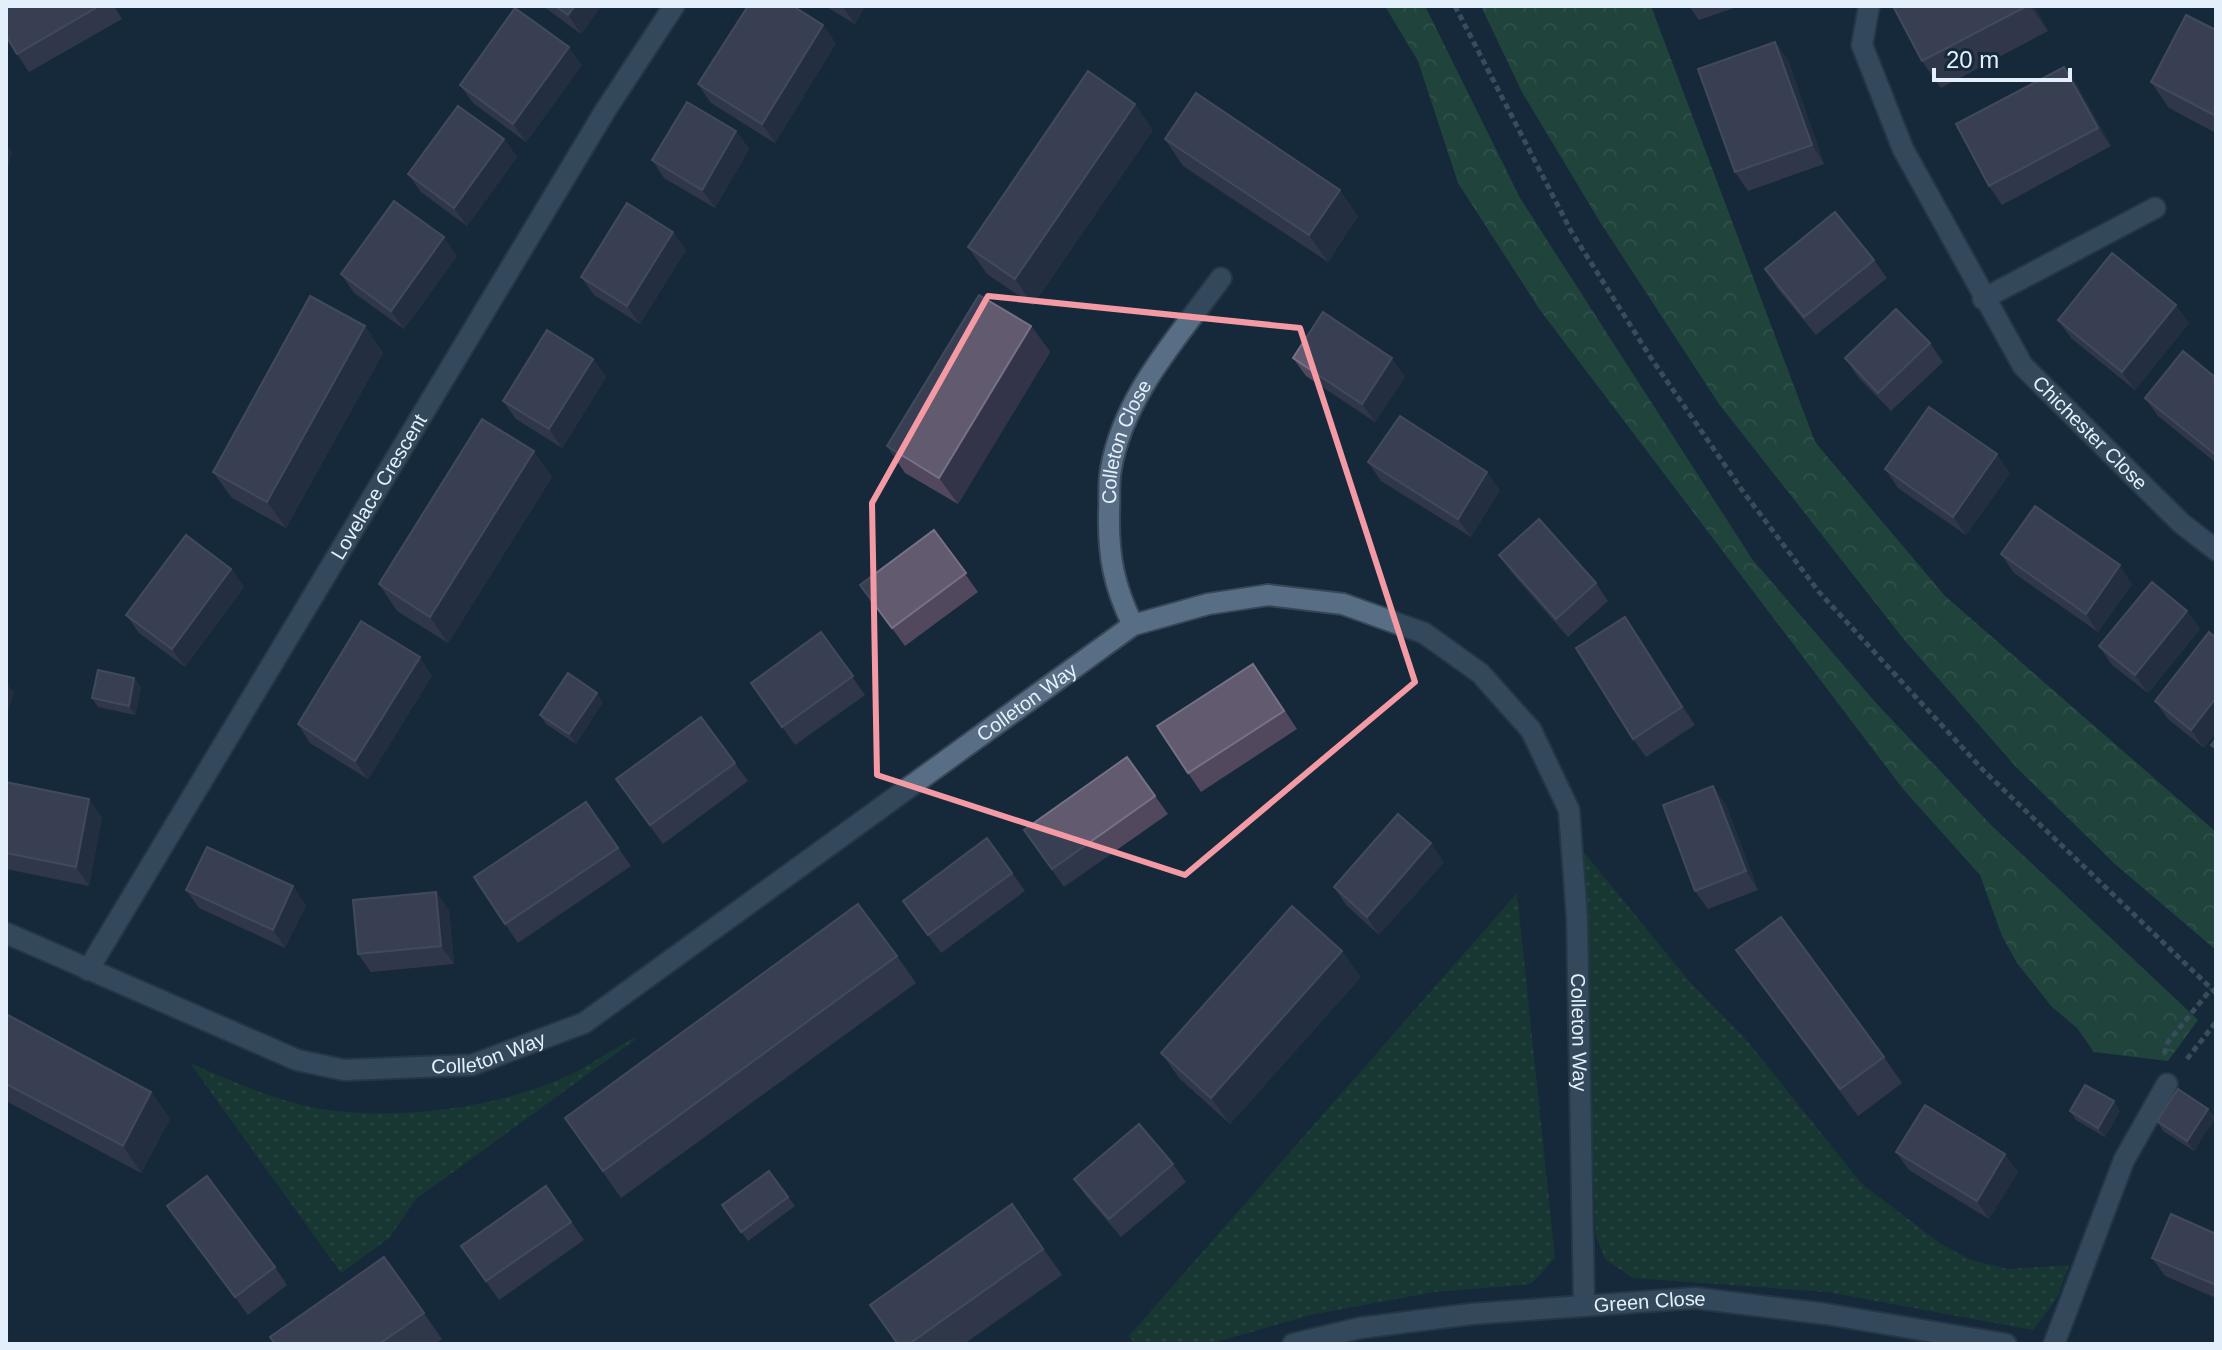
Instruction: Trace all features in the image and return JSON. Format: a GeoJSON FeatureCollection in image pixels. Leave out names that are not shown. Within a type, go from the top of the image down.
{"type":"FeatureCollection","features":[{"type":"Feature","properties":{"kind":"street","name":"Lovelace Crescent"},"geometry":{"type":"LineString","coordinates":[[88,970],[605,111],[674,6]]}},
{"type":"Feature","properties":{"kind":"street","name":"Chichester Close"},"geometry":{"type":"LineString","coordinates":[[1869,6],[1862,45],[1903,149],[1983,299],[2023,366],[2181,523],[2216,550]]}},
{"type":"Feature","properties":{"kind":"street"},"geometry":{"type":"LineString","coordinates":[[1983,299],[2155,208]]}},
{"type":"Feature","properties":{"kind":"street","name":"Colleton Close"},"geometry":{"type":"LineString","coordinates":[[1133,625],[1115,589],[1109,529],[1111,470],[1122,427],[1141,389],[1221,278]]}},
{"type":"Feature","properties":{"kind":"street","name":"Colleton Way"},"geometry":{"type":"LineString","coordinates":[[6,933],[297,1060],[344,1070],[472,1065],[584,1023],[1133,625],[1208,604],[1268,595],[1343,604],[1424,633],[1480,673],[1531,730],[1569,810],[1577,918],[1584,1303]]}},
{"type":"Feature","properties":{"kind":"street"},"geometry":{"type":"LineString","coordinates":[[2054,1344],[2124,1160],[2167,1084]]}},
{"type":"Feature","properties":{"kind":"street","name":"Green Close"},"geometry":{"type":"LineString","coordinates":[[1293,1344],[1360,1328],[1584,1303],[1695,1298],[1826,1314],[2006,1344]]}},
{"type":"Feature","properties":{"kind":"path"},"geometry":{"type":"LineString","coordinates":[[1455,6],[1571,231],[1725,466],[1819,592],[1984,771],[2214,991],[2168,1042],[2158,1071],[2167,1084],[2216,1022]]}},
{"type":"Feature","properties":{"kind":"highlighted area"},"geometry":{"type":"Polygon","coordinates":[[[988,296],[1300,328],[1415,682],[1185,875],[877,775],[872,503],[988,296]]]}},
{"type":"Feature","properties":{"kind":"green space"},"geometry":{"type":"Polygon","coordinates":[[[1385,6],[1425,6],[1520,198],[1752,559],[1876,703],[1992,826],[2198,1020],[2168,1061],[2094,1052],[2077,1028],[2052,1007],[2017,963],[2002,936],[1980,875],[1903,789],[1540,310],[1458,183],[1418,61],[1385,6]]]}},
{"type":"Feature","properties":{"kind":"green space"},"geometry":{"type":"Polygon","coordinates":[[[1481,6],[1651,6],[1815,442],[1945,596],[2216,832],[2216,950],[2116,865],[2017,768],[1906,642],[1719,404],[1600,222],[1522,92],[1481,6]]]}},
{"type":"Feature","properties":{"kind":"green space"},"geometry":{"type":"Polygon","coordinates":[[[1582,850],[1689,981],[1749,1043],[1862,1184],[1941,1244],[1971,1260],[2008,1269],[2069,1265],[2057,1298],[2033,1330],[1827,1292],[1633,1278],[1605,1259],[1596,1236],[1582,850]]]}},
{"type":"Feature","properties":{"kind":"green space"},"geometry":{"type":"Polygon","coordinates":[[[1517,893],[1555,1258],[1531,1284],[1434,1292],[1310,1315],[1209,1344],[1135,1344],[1129,1336],[1517,893]]]}},
{"type":"Feature","properties":{"kind":"green space"},"geometry":{"type":"Polygon","coordinates":[[[636,1039],[416,1199],[389,1238],[341,1273],[190,1063],[261,1092],[316,1108],[363,1113],[420,1112],[477,1104],[532,1090],[577,1071],[636,1039]]]}},
{"type":"Feature","properties":{"kind":"building"},"geometry":{"type":"Polygon","coordinates":[[[6,6],[99,6],[17,54],[6,36],[6,6]]]}},
{"type":"Feature","properties":{"kind":"building"},"geometry":{"type":"Polygon","coordinates":[[[555,6],[575,6],[568,15],[555,6]]]}},
{"type":"Feature","properties":{"kind":"building"},"geometry":{"type":"Polygon","coordinates":[[[748,6],[793,6],[823,25],[762,124],[698,84],[748,6]]]}},
{"type":"Feature","properties":{"kind":"building"},"geometry":{"type":"Polygon","coordinates":[[[1893,6],[2027,6],[1922,61],[1893,6]]]}},
{"type":"Feature","properties":{"kind":"building"},"geometry":{"type":"Polygon","coordinates":[[[515,8],[569,47],[513,124],[460,85],[515,8]]]}},
{"type":"Feature","properties":{"kind":"building"},"geometry":{"type":"Polygon","coordinates":[[[2186,15],[2216,30],[2216,116],[2151,82],[2186,15]]]}},
{"type":"Feature","properties":{"kind":"building"},"geometry":{"type":"Polygon","coordinates":[[[1775,42],[1812,145],[1735,172],[1698,69],[1775,42]]]}},
{"type":"Feature","properties":{"kind":"building"},"geometry":{"type":"Polygon","coordinates":[[[2064,67],[2098,128],[1989,186],[1956,124],[2064,67]]]}},
{"type":"Feature","properties":{"kind":"building"},"geometry":{"type":"Polygon","coordinates":[[[1088,71],[1135,104],[1015,279],[968,247],[1088,71]]]}},
{"type":"Feature","properties":{"kind":"building"},"geometry":{"type":"Polygon","coordinates":[[[1196,93],[1340,190],[1309,235],[1165,139],[1196,93]]]}},
{"type":"Feature","properties":{"kind":"building"},"geometry":{"type":"Polygon","coordinates":[[[687,102],[736,131],[702,190],[652,160],[687,102]]]}},
{"type":"Feature","properties":{"kind":"building"},"geometry":{"type":"Polygon","coordinates":[[[458,106],[504,139],[454,208],[408,174],[458,106]]]}},
{"type":"Feature","properties":{"kind":"building"},"geometry":{"type":"Polygon","coordinates":[[[394,201],[444,237],[391,311],[341,274],[394,201]]]}},
{"type":"Feature","properties":{"kind":"building"},"geometry":{"type":"Polygon","coordinates":[[[627,203],[673,232],[627,306],[581,277],[627,203]]]}},
{"type":"Feature","properties":{"kind":"building"},"geometry":{"type":"Polygon","coordinates":[[[1835,212],[1874,260],[1804,317],[1765,269],[1835,212]]]}},
{"type":"Feature","properties":{"kind":"building"},"geometry":{"type":"Polygon","coordinates":[[[2112,253],[2176,305],[2122,372],[2058,320],[2112,253]]]}},
{"type":"Feature","properties":{"kind":"building"},"geometry":{"type":"Polygon","coordinates":[[[979,295],[1031,326],[939,478],[887,446],[979,295]]]}},
{"type":"Feature","properties":{"kind":"building"},"geometry":{"type":"Polygon","coordinates":[[[310,296],[365,326],[267,502],[213,472],[310,296]]]}},
{"type":"Feature","properties":{"kind":"building"},"geometry":{"type":"Polygon","coordinates":[[[1896,309],[1930,343],[1878,393],[1845,358],[1896,309]]]}},
{"type":"Feature","properties":{"kind":"building"},"geometry":{"type":"Polygon","coordinates":[[[1323,312],[1392,358],[1362,404],[1293,358],[1323,312]]]}},
{"type":"Feature","properties":{"kind":"building"},"geometry":{"type":"Polygon","coordinates":[[[547,330],[593,359],[549,429],[503,401],[547,330]]]}},
{"type":"Feature","properties":{"kind":"building"},"geometry":{"type":"Polygon","coordinates":[[[2183,351],[2216,378],[2216,455],[2145,398],[2183,351]]]}},
{"type":"Feature","properties":{"kind":"building"},"geometry":{"type":"Polygon","coordinates":[[[1929,407],[1997,454],[1953,517],[1885,469],[1929,407]]]}},
{"type":"Feature","properties":{"kind":"building"},"geometry":{"type":"Polygon","coordinates":[[[1400,416],[1487,472],[1458,519],[1368,462],[1400,416]]]}},
{"type":"Feature","properties":{"kind":"building"},"geometry":{"type":"Polygon","coordinates":[[[482,419],[534,451],[430,617],[379,584],[482,419]]]}},
{"type":"Feature","properties":{"kind":"building"},"geometry":{"type":"Polygon","coordinates":[[[2035,506],[2120,565],[2086,614],[2001,554],[2035,506]]]}},
{"type":"Feature","properties":{"kind":"building"},"geometry":{"type":"Polygon","coordinates":[[[1539,519],[1596,583],[1556,619],[1499,555],[1539,519]]]}},
{"type":"Feature","properties":{"kind":"building"},"geometry":{"type":"Polygon","coordinates":[[[934,530],[966,573],[892,628],[860,585],[934,530]]]}},
{"type":"Feature","properties":{"kind":"building"},"geometry":{"type":"Polygon","coordinates":[[[186,535],[231,569],[172,649],[126,615],[186,535]]]}},
{"type":"Feature","properties":{"kind":"building"},"geometry":{"type":"Polygon","coordinates":[[[2152,582],[2187,611],[2135,675],[2099,646],[2152,582]]]}},
{"type":"Feature","properties":{"kind":"building"},"geometry":{"type":"Polygon","coordinates":[[[1625,617],[1682,707],[1633,739],[1576,648],[1625,617]]]}},
{"type":"Feature","properties":{"kind":"building"},"geometry":{"type":"Polygon","coordinates":[[[361,621],[420,657],[355,761],[298,724],[361,621]]]}},
{"type":"Feature","properties":{"kind":"building"},"geometry":{"type":"Polygon","coordinates":[[[821,632],[853,676],[782,727],[751,683],[821,632]]]}},
{"type":"Feature","properties":{"kind":"building"},"geometry":{"type":"Polygon","coordinates":[[[2209,632],[2216,638],[2216,698],[2191,730],[2155,701],[2209,632]]]}},
{"type":"Feature","properties":{"kind":"building"},"geometry":{"type":"Polygon","coordinates":[[[1253,664],[1284,711],[1188,773],[1157,726],[1253,664]]]}},
{"type":"Feature","properties":{"kind":"building"},"geometry":{"type":"Polygon","coordinates":[[[98,670],[134,678],[129,706],[92,698],[98,670]]]}},
{"type":"Feature","properties":{"kind":"building"},"geometry":{"type":"Polygon","coordinates":[[[568,673],[597,693],[569,734],[540,715],[568,673]]]}},
{"type":"Feature","properties":{"kind":"building"},"geometry":{"type":"Polygon","coordinates":[[[701,717],[735,763],[650,825],[616,779],[701,717]]]}},
{"type":"Feature","properties":{"kind":"building"},"geometry":{"type":"Polygon","coordinates":[[[1127,757],[1155,796],[1052,869],[1024,830],[1127,757]]]}},
{"type":"Feature","properties":{"kind":"building"},"geometry":{"type":"Polygon","coordinates":[[[6,782],[89,799],[76,867],[6,853],[6,782]]]}},
{"type":"Feature","properties":{"kind":"building"},"geometry":{"type":"Polygon","coordinates":[[[1713,786],[1746,871],[1695,891],[1663,805],[1713,786]]]}},
{"type":"Feature","properties":{"kind":"building"},"geometry":{"type":"Polygon","coordinates":[[[586,802],[618,848],[505,924],[474,877],[586,802]]]}},
{"type":"Feature","properties":{"kind":"building"},"geometry":{"type":"Polygon","coordinates":[[[1398,814],[1431,843],[1367,917],[1334,887],[1398,814]]]}},
{"type":"Feature","properties":{"kind":"building"},"geometry":{"type":"Polygon","coordinates":[[[987,838],[1012,873],[928,935],[903,901],[987,838]]]}},
{"type":"Feature","properties":{"kind":"building"},"geometry":{"type":"Polygon","coordinates":[[[207,847],[293,886],[273,930],[186,890],[207,847]]]}},
{"type":"Feature","properties":{"kind":"building"},"geometry":{"type":"Polygon","coordinates":[[[436,892],[441,946],[358,954],[353,900],[436,892]]]}},
{"type":"Feature","properties":{"kind":"building"},"geometry":{"type":"Polygon","coordinates":[[[858,904],[897,956],[603,1171],[565,1118],[858,904]]]}},
{"type":"Feature","properties":{"kind":"building"},"geometry":{"type":"Polygon","coordinates":[[[1292,906],[1342,951],[1211,1098],[1161,1053],[1292,906]]]}},
{"type":"Feature","properties":{"kind":"building"},"geometry":{"type":"Polygon","coordinates":[[[1781,917],[1884,1057],[1840,1089],[1736,950],[1781,917]]]}},
{"type":"Feature","properties":{"kind":"building"},"geometry":{"type":"Polygon","coordinates":[[[6,1014],[151,1092],[123,1146],[6,1084],[6,1014]]]}},
{"type":"Feature","properties":{"kind":"building"},"geometry":{"type":"Polygon","coordinates":[[[2085,1085],[2114,1101],[2098,1128],[2070,1111],[2085,1085]]]}},
{"type":"Feature","properties":{"kind":"building"},"geometry":{"type":"Polygon","coordinates":[[[2178,1089],[2208,1109],[2187,1141],[2157,1121],[2178,1089]]]}},
{"type":"Feature","properties":{"kind":"building"},"geometry":{"type":"Polygon","coordinates":[[[1925,1105],[2005,1154],[1977,1201],[1896,1152],[1925,1105]]]}},
{"type":"Feature","properties":{"kind":"building"},"geometry":{"type":"Polygon","coordinates":[[[1139,1124],[1173,1164],[1109,1219],[1074,1179],[1139,1124]]]}},
{"type":"Feature","properties":{"kind":"building"},"geometry":{"type":"Polygon","coordinates":[[[769,1171],[788,1197],[741,1232],[722,1205],[769,1171]]]}},
{"type":"Feature","properties":{"kind":"building"},"geometry":{"type":"Polygon","coordinates":[[[207,1176],[275,1267],[235,1297],[167,1206],[207,1176]]]}},
{"type":"Feature","properties":{"kind":"building"},"geometry":{"type":"Polygon","coordinates":[[[546,1186],[571,1222],[486,1281],[461,1246],[546,1186]]]}},
{"type":"Feature","properties":{"kind":"building"},"geometry":{"type":"Polygon","coordinates":[[[1012,1204],[1043,1249],[909,1344],[898,1344],[870,1305],[1012,1204]]]}},
{"type":"Feature","properties":{"kind":"building"},"geometry":{"type":"Polygon","coordinates":[[[2171,1214],[2216,1234],[2216,1285],[2152,1258],[2171,1214]]]}},
{"type":"Feature","properties":{"kind":"building"},"geometry":{"type":"Polygon","coordinates":[[[384,1257],[424,1313],[379,1344],[275,1344],[270,1337],[384,1257]]]}}]}
